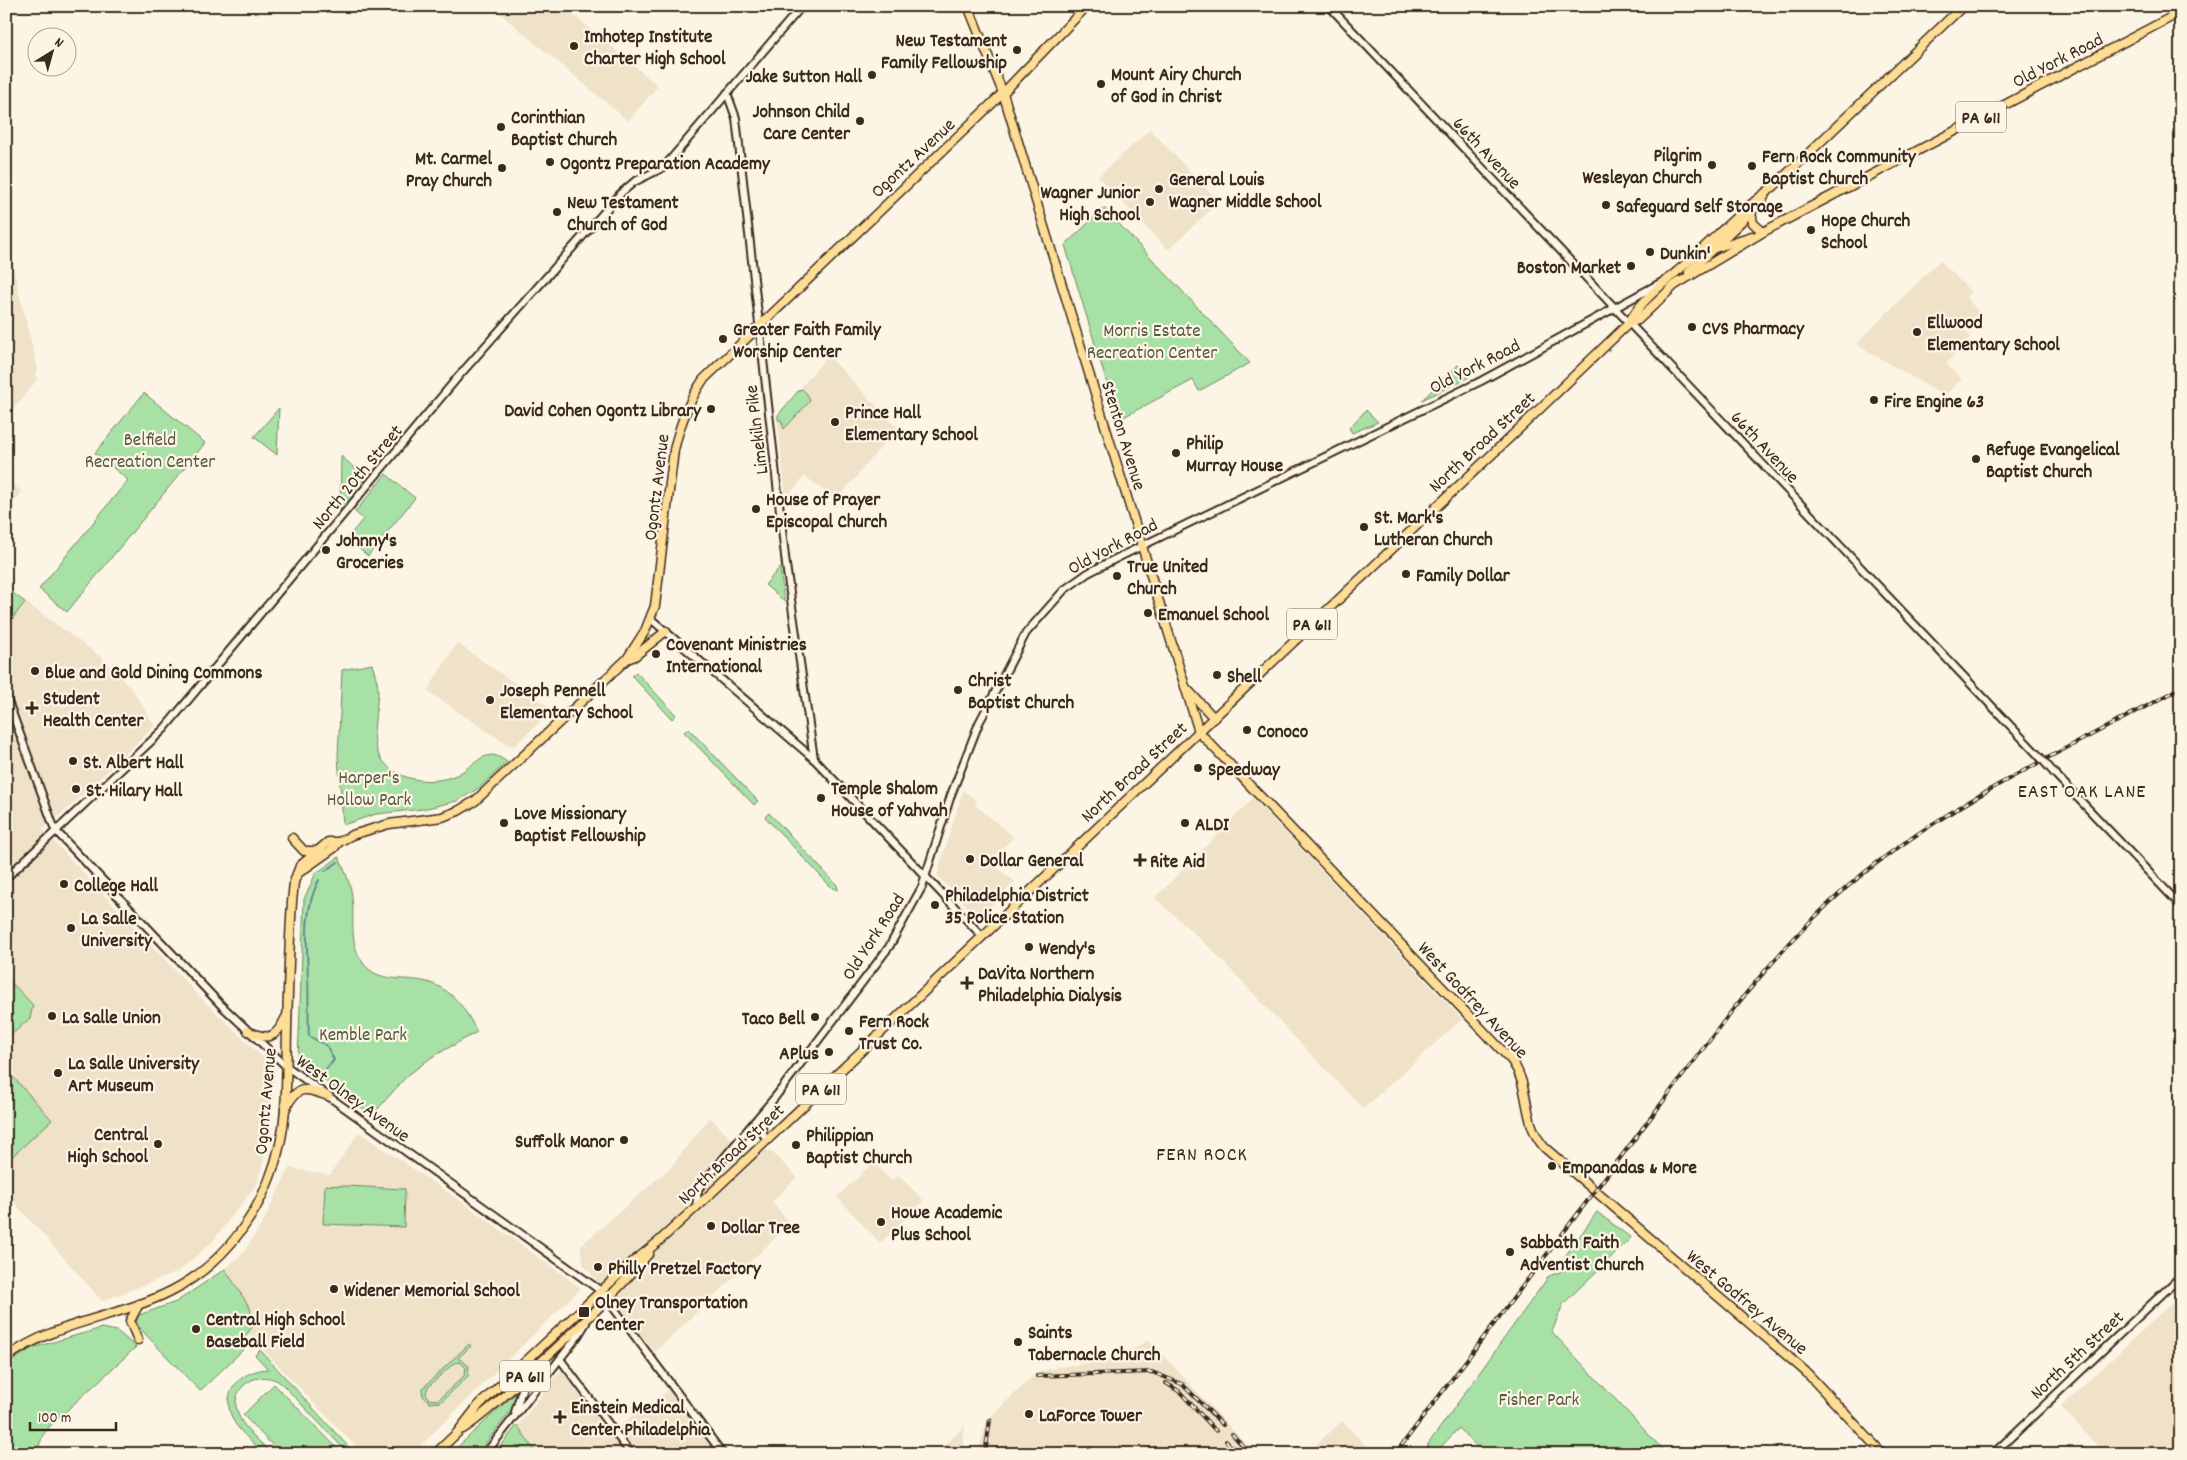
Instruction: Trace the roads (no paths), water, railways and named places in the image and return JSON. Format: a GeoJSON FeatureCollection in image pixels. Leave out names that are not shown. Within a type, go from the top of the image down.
{"type":"FeatureCollection","features":[{"type":"Feature","properties":{"kind":"main road","name":"Stenton Avenue"},"geometry":{"type":"LineString","coordinates":[[968,6],[1003,93],[1181,679],[1199,732]]}},
{"type":"Feature","properties":{"kind":"main road","name":"Ogontz Avenue"},"geometry":{"type":"LineString","coordinates":[[297,874],[334,848],[339,842],[358,833],[389,824],[442,817],[458,811],[475,801],[627,659],[651,619],[656,601],[674,450],[680,427],[693,394],[703,380],[758,325],[1003,93],[1087,6]]}},
{"type":"Feature","properties":{"kind":"main road","name":"North Broad Street"},"geometry":{"type":"LineString","coordinates":[[1629,323],[1638,320],[1675,285],[1751,212],[1772,188],[1963,6]]}},
{"type":"Feature","properties":{"kind":"main road","name":"Old York Road"},"geometry":{"type":"LineString","coordinates":[[1675,285],[1763,232],[2181,12]]}},
{"type":"Feature","properties":{"kind":"main road","name":"North Broad Street"},"geometry":{"type":"LineString","coordinates":[[435,1454],[457,1433],[479,1405],[629,1265],[696,1208],[1629,323],[1633,314],[1672,276],[1747,206],[1772,188]]}},
{"type":"Feature","properties":{"kind":"main road"},"geometry":{"type":"LineString","coordinates":[[1751,212],[1753,223],[1763,232]]}},
{"type":"Feature","properties":{"kind":"main road","name":"Old York Road"},"geometry":{"type":"LineString","coordinates":[[1699,252],[1763,232]]}},
{"type":"Feature","properties":{"kind":"main road"},"geometry":{"type":"LineString","coordinates":[[627,659],[635,656],[666,631]]}},
{"type":"Feature","properties":{"kind":"main road"},"geometry":{"type":"LineString","coordinates":[[1181,679],[1191,694],[1214,718]]}},
{"type":"Feature","properties":{"kind":"main road","name":"West Godfrey Avenue"},"geometry":{"type":"LineString","coordinates":[[1199,732],[1512,1062],[1524,1082],[1531,1126],[1545,1148],[1806,1372],[1883,1454]]}},
{"type":"Feature","properties":{"kind":"main road"},"geometry":{"type":"LineString","coordinates":[[292,838],[304,851],[317,850]]}},
{"type":"Feature","properties":{"kind":"main road","name":"Ogontz Avenue"},"geometry":{"type":"LineString","coordinates":[[6,1358],[16,1350],[75,1323],[155,1299],[186,1284],[212,1263],[250,1220],[274,1168],[280,1142],[286,1066],[292,902],[297,874],[304,860],[317,850],[328,842],[339,842]]}},
{"type":"Feature","properties":{"kind":"main road"},"geometry":{"type":"LineString","coordinates":[[248,1031],[262,1037],[271,1036],[279,1030],[287,1016]]}},
{"type":"Feature","properties":{"kind":"main road"},"geometry":{"type":"LineString","coordinates":[[283,1114],[295,1094],[302,1089],[313,1090],[328,1096]]}},
{"type":"Feature","properties":{"kind":"main road","name":"North Broad Street"},"geometry":{"type":"LineString","coordinates":[[457,1433],[482,1416],[528,1374],[634,1272],[658,1242]]}},
{"type":"Feature","properties":{"kind":"main road"},"geometry":{"type":"LineString","coordinates":[[138,1340],[130,1321],[139,1303]]}},
{"type":"Feature","properties":{"kind":"street"},"geometry":{"type":"LineString","coordinates":[[727,94],[802,6]]}},
{"type":"Feature","properties":{"kind":"street","name":"66th Avenue"},"geometry":{"type":"LineString","coordinates":[[1329,6],[2181,906]]}},
{"type":"Feature","properties":{"kind":"street","name":"Limekiln Pike"},"geometry":{"type":"LineString","coordinates":[[727,94],[736,118],[786,565],[814,759]]}},
{"type":"Feature","properties":{"kind":"street","name":"North 20th Street"},"geometry":{"type":"LineString","coordinates":[[6,878],[164,729],[505,322],[621,193],[634,182],[664,167],[727,94]]}},
{"type":"Feature","properties":{"kind":"street","name":"Old York Road"},"geometry":{"type":"LineString","coordinates":[[696,1208],[698,1189],[776,1096],[889,947],[922,887],[971,742],[1026,633],[1050,604],[1075,582],[1100,566],[1481,381],[1672,276]]}},
{"type":"Feature","properties":{"kind":"street"},"geometry":{"type":"LineString","coordinates":[[651,619],[814,759],[982,936]]}},
{"type":"Feature","properties":{"kind":"street","name":"West Olney Avenue"},"geometry":{"type":"LineString","coordinates":[[6,696],[55,830],[248,1031],[286,1066],[601,1291],[723,1454]]}},
{"type":"Feature","properties":{"kind":"street","name":"Old York Road"},"geometry":{"type":"LineString","coordinates":[[767,1140],[763,1134],[762,1124],[776,1096]]}},
{"type":"Feature","properties":{"kind":"street","name":"North 5th Street"},"geometry":{"type":"LineString","coordinates":[[1993,1454],[2181,1276]]}},
{"type":"Feature","properties":{"kind":"street"},"geometry":{"type":"LineString","coordinates":[[485,1454],[578,1336],[590,1315]]}},
{"type":"Feature","properties":{"kind":"street"},"geometry":{"type":"LineString","coordinates":[[560,1359],[630,1454]]}},
{"type":"Feature","properties":{"kind":"street"},"geometry":{"type":"LineString","coordinates":[[514,1416],[528,1374]]}},
{"type":"Feature","properties":{"kind":"waterway"},"geometry":{"type":"LineString","coordinates":[[325,871],[338,862]]}},
{"type":"Feature","properties":{"kind":"waterway"},"geometry":{"type":"LineString","coordinates":[[319,880],[310,903],[307,928],[309,1036],[327,1046],[334,1060],[326,1069]]}},
{"type":"Feature","properties":{"kind":"railway"},"geometry":{"type":"LineString","coordinates":[[1395,1454],[1731,1012],[1778,956],[1828,904],[1864,873],[1938,820],[2018,774],[2181,688]]}},
{"type":"Feature","properties":{"kind":"railway"},"geometry":{"type":"LineString","coordinates":[[1037,1376],[1152,1372],[1182,1384],[1223,1425]]}},
{"type":"Feature","properties":{"kind":"railway"},"geometry":{"type":"LineString","coordinates":[[1166,1383],[1180,1392],[1216,1431]]}},
{"type":"Feature","properties":{"kind":"railway"},"geometry":{"type":"LineString","coordinates":[[985,1454],[990,1420]]}},
{"type":"Feature","properties":{"kind":"railway"},"geometry":{"type":"LineString","coordinates":[[1232,1434],[1250,1454]]}},
{"type":"Feature","properties":{"kind":"railway"},"geometry":{"type":"LineString","coordinates":[[1226,1441],[1238,1454]]}},
{"type":"Feature","properties":{"kind":"place","name":"Imhotep Institute Charter High School"},"geometry":{"type":"Point","coordinates":[574,46]}},
{"type":"Feature","properties":{"kind":"place","name":"New Testament Family Fellowship"},"geometry":{"type":"Point","coordinates":[1017,50]}},
{"type":"Feature","properties":{"kind":"place","name":"Jake Sutton Hall"},"geometry":{"type":"Point","coordinates":[872,75]}},
{"type":"Feature","properties":{"kind":"place","name":"Mount Airy Church of God in Christ"},"geometry":{"type":"Point","coordinates":[1101,84]}},
{"type":"Feature","properties":{"kind":"place","name":"Johnson Child Care Center"},"geometry":{"type":"Point","coordinates":[860,121]}},
{"type":"Feature","properties":{"kind":"place","name":"Corinthian Baptist Church"},"geometry":{"type":"Point","coordinates":[501,127]}},
{"type":"Feature","properties":{"kind":"place","name":"Ogontz Preparation Academy"},"geometry":{"type":"Point","coordinates":[550,162]}},
{"type":"Feature","properties":{"kind":"place","name":"Pilgrim Wesleyan Church"},"geometry":{"type":"Point","coordinates":[1712,165]}},
{"type":"Feature","properties":{"kind":"place","name":"Fern Rock Community Baptist Church"},"geometry":{"type":"Point","coordinates":[1752,166]}},
{"type":"Feature","properties":{"kind":"place","name":"Mt. Carmel Pray Church"},"geometry":{"type":"Point","coordinates":[502,168]}},
{"type":"Feature","properties":{"kind":"place","name":"General Louis Wagner Middle School"},"geometry":{"type":"Point","coordinates":[1159,189]}},
{"type":"Feature","properties":{"kind":"place","name":"Wagner Junior High School"},"geometry":{"type":"Point","coordinates":[1150,202]}},
{"type":"Feature","properties":{"kind":"place","name":"Safeguard Self Storage"},"geometry":{"type":"Point","coordinates":[1606,205]}},
{"type":"Feature","properties":{"kind":"place","name":"New Testament Church of God"},"geometry":{"type":"Point","coordinates":[557,212]}},
{"type":"Feature","properties":{"kind":"place","name":"Hope Church School"},"geometry":{"type":"Point","coordinates":[1811,230]}},
{"type":"Feature","properties":{"kind":"place","name":"Dunkin'"},"geometry":{"type":"Point","coordinates":[1650,252]}},
{"type":"Feature","properties":{"kind":"place","name":"Boston Market"},"geometry":{"type":"Point","coordinates":[1631,266]}},
{"type":"Feature","properties":{"kind":"place","name":"CVS Pharmacy"},"geometry":{"type":"Point","coordinates":[1692,327]}},
{"type":"Feature","properties":{"kind":"place","name":"Ellwood Elementary School"},"geometry":{"type":"Point","coordinates":[1917,332]}},
{"type":"Feature","properties":{"kind":"place","name":"Greater Faith Family Worship Center"},"geometry":{"type":"Point","coordinates":[723,339]}},
{"type":"Feature","properties":{"kind":"place","name":"Fire Engine 63"},"geometry":{"type":"Point","coordinates":[1874,400]}},
{"type":"Feature","properties":{"kind":"place","name":"David Cohen Ogontz Library"},"geometry":{"type":"Point","coordinates":[711,409]}},
{"type":"Feature","properties":{"kind":"place","name":"Prince Hall Elementary School"},"geometry":{"type":"Point","coordinates":[835,422]}},
{"type":"Feature","properties":{"kind":"place","name":"Philip Murray House"},"geometry":{"type":"Point","coordinates":[1176,453]}},
{"type":"Feature","properties":{"kind":"place","name":"Refuge Evangelical Baptist Church"},"geometry":{"type":"Point","coordinates":[1976,459]}},
{"type":"Feature","properties":{"kind":"place","name":"House of Prayer Episcopal Church"},"geometry":{"type":"Point","coordinates":[756,509]}},
{"type":"Feature","properties":{"kind":"place","name":"St. Mark's Lutheran Church"},"geometry":{"type":"Point","coordinates":[1364,527]}},
{"type":"Feature","properties":{"kind":"place","name":"Johnny's Groceries"},"geometry":{"type":"Point","coordinates":[326,550]}},
{"type":"Feature","properties":{"kind":"place","name":"Family Dollar"},"geometry":{"type":"Point","coordinates":[1406,574]}},
{"type":"Feature","properties":{"kind":"place","name":"True United Church"},"geometry":{"type":"Point","coordinates":[1117,576]}},
{"type":"Feature","properties":{"kind":"place","name":"Emanuel School"},"geometry":{"type":"Point","coordinates":[1148,613]}},
{"type":"Feature","properties":{"kind":"place","name":"Covenant Ministries International"},"geometry":{"type":"Point","coordinates":[656,654]}},
{"type":"Feature","properties":{"kind":"place","name":"Blue and Gold Dining Commons"},"geometry":{"type":"Point","coordinates":[35,671]}},
{"type":"Feature","properties":{"kind":"place","name":"Shell"},"geometry":{"type":"Point","coordinates":[1217,675]}},
{"type":"Feature","properties":{"kind":"place","name":"Christ Baptist Church"},"geometry":{"type":"Point","coordinates":[958,690]}},
{"type":"Feature","properties":{"kind":"place","name":"Joseph Pennell Elementary School"},"geometry":{"type":"Point","coordinates":[490,700]}},
{"type":"Feature","properties":{"kind":"place","name":"Student Health Center"},"geometry":{"type":"Point","coordinates":[32,708]}},
{"type":"Feature","properties":{"kind":"place","name":"Conoco"},"geometry":{"type":"Point","coordinates":[1247,730]}},
{"type":"Feature","properties":{"kind":"place","name":"St. Albert Hall"},"geometry":{"type":"Point","coordinates":[73,761]}},
{"type":"Feature","properties":{"kind":"place","name":"Speedway"},"geometry":{"type":"Point","coordinates":[1198,768]}},
{"type":"Feature","properties":{"kind":"place","name":"St. Hilary Hall"},"geometry":{"type":"Point","coordinates":[76,789]}},
{"type":"Feature","properties":{"kind":"place","name":"Temple Shalom House of Yahvah"},"geometry":{"type":"Point","coordinates":[821,798]}},
{"type":"Feature","properties":{"kind":"place","name":"Love Missionary Baptist Fellowship"},"geometry":{"type":"Point","coordinates":[504,823]}},
{"type":"Feature","properties":{"kind":"place","name":"ALDI"},"geometry":{"type":"Point","coordinates":[1185,823]}},
{"type":"Feature","properties":{"kind":"place","name":"Dollar General"},"geometry":{"type":"Point","coordinates":[970,859]}},
{"type":"Feature","properties":{"kind":"place","name":"Rite Aid"},"geometry":{"type":"Point","coordinates":[1140,860]}},
{"type":"Feature","properties":{"kind":"place","name":"College Hall"},"geometry":{"type":"Point","coordinates":[64,884]}},
{"type":"Feature","properties":{"kind":"place","name":"Philadelphia District 35 Police Station"},"geometry":{"type":"Point","coordinates":[935,905]}},
{"type":"Feature","properties":{"kind":"place","name":"La Salle University"},"geometry":{"type":"Point","coordinates":[71,928]}},
{"type":"Feature","properties":{"kind":"place","name":"Wendy's"},"geometry":{"type":"Point","coordinates":[1029,947]}},
{"type":"Feature","properties":{"kind":"place","name":"DaVita Northern Philadelphia Dialysis"},"geometry":{"type":"Point","coordinates":[967,983]}},
{"type":"Feature","properties":{"kind":"place","name":"La Salle Union"},"geometry":{"type":"Point","coordinates":[52,1016]}},
{"type":"Feature","properties":{"kind":"place","name":"Taco Bell"},"geometry":{"type":"Point","coordinates":[815,1017]}},
{"type":"Feature","properties":{"kind":"place","name":"Fern Rock Trust Co."},"geometry":{"type":"Point","coordinates":[849,1031]}},
{"type":"Feature","properties":{"kind":"place","name":"APlus"},"geometry":{"type":"Point","coordinates":[829,1052]}},
{"type":"Feature","properties":{"kind":"place","name":"La Salle University Art Museum"},"geometry":{"type":"Point","coordinates":[58,1073]}},
{"type":"Feature","properties":{"kind":"place","name":"Suffolk Manor"},"geometry":{"type":"Point","coordinates":[624,1140]}},
{"type":"Feature","properties":{"kind":"place","name":"Central High School"},"geometry":{"type":"Point","coordinates":[158,1144]}},
{"type":"Feature","properties":{"kind":"place","name":"Philippian Baptist Church"},"geometry":{"type":"Point","coordinates":[796,1145]}},
{"type":"Feature","properties":{"kind":"place","name":"Empanadas & More"},"geometry":{"type":"Point","coordinates":[1552,1166]}},
{"type":"Feature","properties":{"kind":"place","name":"Howe Academic Plus School"},"geometry":{"type":"Point","coordinates":[881,1222]}},
{"type":"Feature","properties":{"kind":"place","name":"Dollar Tree"},"geometry":{"type":"Point","coordinates":[711,1226]}},
{"type":"Feature","properties":{"kind":"place","name":"Sabbath Faith Adventist Church"},"geometry":{"type":"Point","coordinates":[1510,1252]}},
{"type":"Feature","properties":{"kind":"place","name":"Philly Pretzel Factory"},"geometry":{"type":"Point","coordinates":[598,1267]}},
{"type":"Feature","properties":{"kind":"place","name":"Widener Memorial School"},"geometry":{"type":"Point","coordinates":[334,1289]}},
{"type":"Feature","properties":{"kind":"place","name":"Olney Transportation Center"},"geometry":{"type":"Point","coordinates":[584,1312]}},
{"type":"Feature","properties":{"kind":"place","name":"Central High School Baseball Field"},"geometry":{"type":"Point","coordinates":[196,1329]}},
{"type":"Feature","properties":{"kind":"place","name":"Saints Tabernacle Church"},"geometry":{"type":"Point","coordinates":[1018,1342]}},
{"type":"Feature","properties":{"kind":"place","name":"LaForce Tower"},"geometry":{"type":"Point","coordinates":[1029,1414]}},
{"type":"Feature","properties":{"kind":"place","name":"Einstein Medical Center Philadelphia"},"geometry":{"type":"Point","coordinates":[560,1417]}},
{"type":"Feature","properties":{"kind":"district","name":"EAST OAK LANE"},"geometry":{"type":"Point","coordinates":[2082,790]}},
{"type":"Feature","properties":{"kind":"district","name":"FERN ROCK"},"geometry":{"type":"Point","coordinates":[1202,1153]}},
{"type":"Feature","properties":{"kind":"park label","name":"Morris Estate Recreation Center"},"geometry":{"type":"Point","coordinates":[1152,340]}},
{"type":"Feature","properties":{"kind":"park label","name":"Belfield Recreation Center"},"geometry":{"type":"Point","coordinates":[150,449]}},
{"type":"Feature","properties":{"kind":"park label","name":"Harper's Hollow Park"},"geometry":{"type":"Point","coordinates":[369,787]}},
{"type":"Feature","properties":{"kind":"park label","name":"Kemble Park"},"geometry":{"type":"Point","coordinates":[363,1033]}},
{"type":"Feature","properties":{"kind":"park label","name":"Fisher Park"},"geometry":{"type":"Point","coordinates":[1539,1398]}}]}
